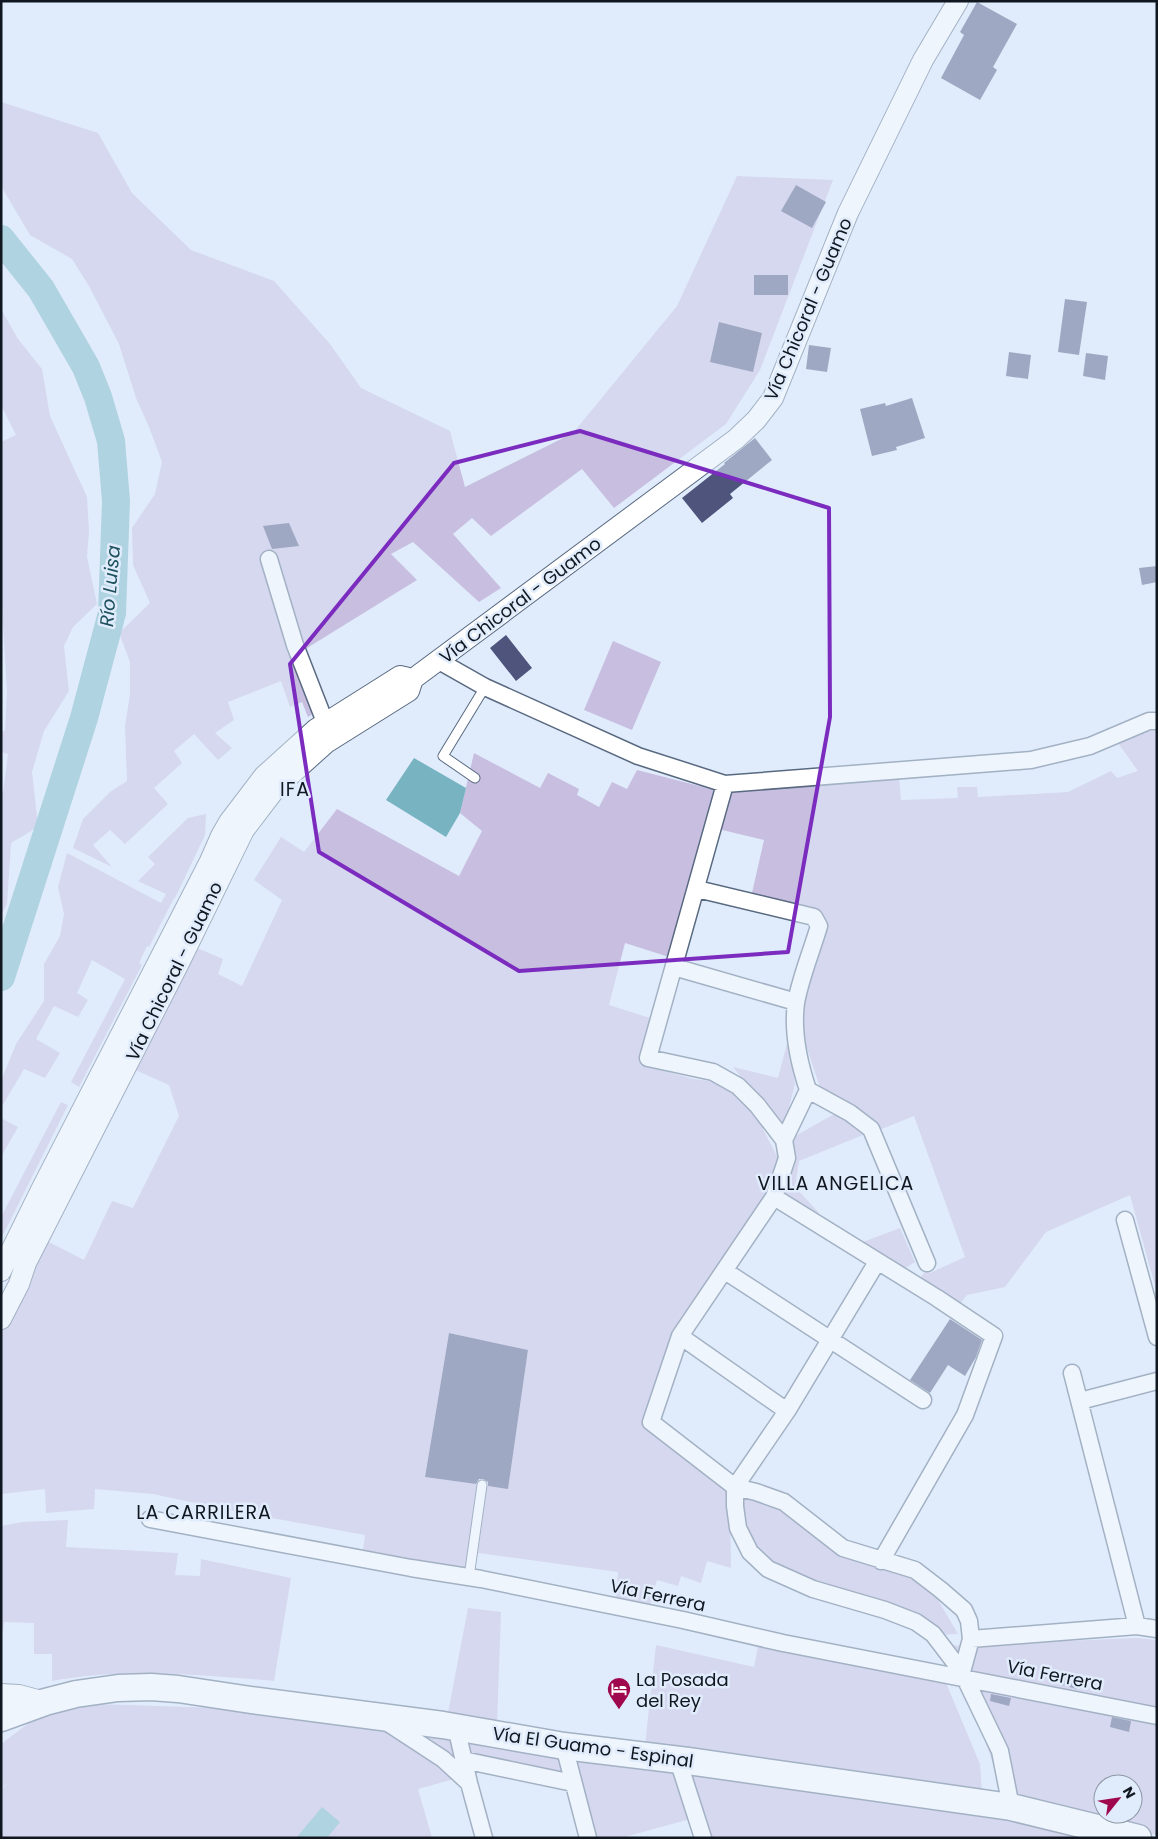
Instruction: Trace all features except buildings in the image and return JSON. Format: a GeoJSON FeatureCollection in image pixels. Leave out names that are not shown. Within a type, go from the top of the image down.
{"type":"FeatureCollection","features":[{"type":"Feature","properties":{"kind":"main road","name":"Vía El Guamo - Espinal"},"geometry":{"type":"LineString","coordinates":[[1,1718],[44,1702],[93,1692],[118,1688],[151,1687],[178,1689],[456,1727],[564,1746],[678,1760],[1011,1807],[1138,1838]]}},
{"type":"Feature","properties":{"kind":"street","name":"Vía Chicoral - Guamo"},"geometry":{"type":"LineString","coordinates":[[1,1319],[7,1276],[42,1188],[98,1103],[217,866],[221,836],[229,822],[264,776],[322,731],[400,676],[413,679],[439,661],[736,439],[756,420],[773,398],[848,213],[923,60],[958,1]]}},
{"type":"Feature","properties":{"kind":"street"},"geometry":{"type":"LineString","coordinates":[[269,559],[322,731]]}},
{"type":"Feature","properties":{"kind":"street"},"geometry":{"type":"LineString","coordinates":[[439,661],[484,687],[638,756],[725,784],[1031,760],[1090,746],[1149,721],[1157,720]]}},
{"type":"Feature","properties":{"kind":"street"},"geometry":{"type":"LineString","coordinates":[[725,784],[648,1058],[713,1072],[738,1086],[758,1105],[784,1140],[787,1158],[774,1197],[680,1336],[651,1422],[735,1487],[784,1502],[843,1548],[915,1570],[964,1610],[969,1621],[971,1639],[964,1675]]}},
{"type":"Feature","properties":{"kind":"street"},"geometry":{"type":"LineString","coordinates":[[697,889],[814,917],[819,926],[796,1002],[795,1016],[800,1064],[808,1090],[784,1140]]}},
{"type":"Feature","properties":{"kind":"street"},"geometry":{"type":"LineString","coordinates":[[674,967],[796,1002]]}},
{"type":"Feature","properties":{"kind":"street"},"geometry":{"type":"LineString","coordinates":[[808,1090],[850,1113],[871,1129],[927,1263]]}},
{"type":"Feature","properties":{"kind":"street"},"geometry":{"type":"LineString","coordinates":[[774,1197],[937,1298],[994,1336],[965,1415],[881,1561]]}},
{"type":"Feature","properties":{"kind":"street"},"geometry":{"type":"LineString","coordinates":[[1125,1220],[1157,1337]]}},
{"type":"Feature","properties":{"kind":"street"},"geometry":{"type":"LineString","coordinates":[[877,1262],[787,1411],[735,1487],[738,1528],[750,1552],[768,1569],[813,1589],[884,1610],[916,1622],[933,1634],[964,1675],[1000,1751],[1011,1807]]}},
{"type":"Feature","properties":{"kind":"street"},"geometry":{"type":"LineString","coordinates":[[725,1271],[923,1400]]}},
{"type":"Feature","properties":{"kind":"street"},"geometry":{"type":"LineString","coordinates":[[680,1336],[787,1411]]}},
{"type":"Feature","properties":{"kind":"street"},"geometry":{"type":"LineString","coordinates":[[1072,1373],[1137,1626]]}},
{"type":"Feature","properties":{"kind":"street"},"geometry":{"type":"LineString","coordinates":[[1080,1401],[1157,1381]]}},
{"type":"Feature","properties":{"kind":"street","name":"Vía Ferrera"},"geometry":{"type":"LineString","coordinates":[[150,1519],[411,1568],[469,1577],[683,1620],[784,1643],[964,1675],[1157,1716]]}},
{"type":"Feature","properties":{"kind":"street"},"geometry":{"type":"LineString","coordinates":[[971,1639],[1137,1626],[1157,1629]]}},
{"type":"Feature","properties":{"kind":"street"},"geometry":{"type":"LineString","coordinates":[[1,1694],[19,1695],[44,1702]]}},
{"type":"Feature","properties":{"kind":"street"},"geometry":{"type":"LineString","coordinates":[[379,1717],[443,1759],[469,1783]]}},
{"type":"Feature","properties":{"kind":"street"},"geometry":{"type":"LineString","coordinates":[[456,1727],[484,1838]]}},
{"type":"Feature","properties":{"kind":"street"},"geometry":{"type":"LineString","coordinates":[[564,1746],[588,1838]]}},
{"type":"Feature","properties":{"kind":"street"},"geometry":{"type":"LineString","coordinates":[[463,1760],[573,1783]]}},
{"type":"Feature","properties":{"kind":"street"},"geometry":{"type":"LineString","coordinates":[[678,1760],[702,1838]]}},
{"type":"Feature","properties":{"kind":"lane"},"geometry":{"type":"LineString","coordinates":[[475,778],[443,756],[484,687]]}},
{"type":"Feature","properties":{"kind":"lane"},"geometry":{"type":"LineString","coordinates":[[469,1577],[482,1485]]}},
{"type":"Feature","properties":{"kind":"highlighted area"},"geometry":{"type":"Polygon","coordinates":[[[580,431],[829,508],[830,717],[788,952],[519,971],[319,852],[290,664],[454,463],[580,431]]]}},
{"type":"Feature","properties":{"kind":"shaded area"},"geometry":{"type":"Polygon","coordinates":[[[1,102],[98,133],[132,193],[191,250],[274,281],[330,344],[361,388],[450,431],[465,487],[573,433],[677,306],[737,176],[833,180],[760,370],[726,424],[614,508],[582,469],[491,536],[472,518],[453,534],[501,588],[479,602],[413,542],[391,554],[417,580],[299,653],[323,707],[308,717],[302,702],[290,707],[281,681],[228,702],[234,720],[215,733],[232,748],[218,760],[194,734],[174,751],[182,763],[154,788],[168,804],[125,844],[110,830],[93,845],[112,867],[73,848],[83,819],[110,792],[127,781],[125,726],[130,694],[130,662],[119,633],[150,603],[133,565],[132,528],[155,494],[162,462],[136,398],[119,344],[89,286],[72,259],[30,235],[1,186],[1,102]]]}},
{"type":"Feature","properties":{"kind":"shaded area"},"geometry":{"type":"Polygon","coordinates":[[[1,309],[18,339],[42,369],[50,416],[87,497],[89,531],[87,557],[97,604],[73,627],[64,646],[69,691],[44,731],[32,772],[38,825],[11,843],[7,904],[1,915],[1,792],[3,793],[8,754],[1,752],[1,731],[5,731],[7,692],[1,590],[1,442],[16,435],[1,405],[1,309]]]}},
{"type":"Feature","properties":{"kind":"shaded area"},"geometry":{"type":"Polygon","coordinates":[[[613,641],[661,662],[632,730],[584,710],[613,641]]]}},
{"type":"Feature","properties":{"kind":"shaded area"},"geometry":{"type":"Polygon","coordinates":[[[1157,730],[1157,1293],[1130,1195],[1046,1232],[1005,1287],[967,1295],[957,1308],[917,1283],[928,1267],[930,1273],[965,1257],[914,1116],[874,1132],[862,1114],[820,1087],[798,1022],[817,911],[752,893],[764,840],[718,829],[729,789],[899,777],[901,800],[958,798],[957,787],[977,787],[978,797],[1068,792],[1111,771],[1117,778],[1138,771],[1118,743],[1148,731],[1157,730]]]}},
{"type":"Feature","properties":{"kind":"shaded area"},"geometry":{"type":"Polygon","coordinates":[[[474,753],[540,788],[548,773],[579,789],[577,795],[599,807],[612,782],[627,789],[637,770],[715,790],[669,957],[625,943],[609,1005],[650,1018],[641,1065],[694,1079],[715,1082],[736,1093],[756,1116],[780,1162],[769,1198],[674,1335],[646,1422],[730,1488],[731,1568],[707,1561],[701,1583],[681,1576],[678,1586],[657,1580],[650,1605],[616,1597],[618,1572],[478,1553],[487,1486],[508,1488],[528,1351],[449,1333],[425,1477],[477,1484],[465,1573],[362,1558],[365,1535],[153,1494],[95,1489],[94,1509],[46,1513],[45,1489],[1,1494],[1,1333],[45,1240],[84,1260],[112,1201],[133,1208],[179,1116],[169,1085],[131,1068],[190,945],[223,959],[218,974],[242,986],[282,900],[254,880],[281,837],[304,852],[337,809],[459,876],[482,831],[460,813],[474,753]]]}},
{"type":"Feature","properties":{"kind":"shaded area"},"geometry":{"type":"Polygon","coordinates":[[[206,814],[205,835],[175,898],[149,947],[147,946],[139,963],[142,965],[79,1087],[71,1082],[125,979],[92,960],[77,993],[88,1000],[78,1017],[54,1006],[36,1039],[60,1053],[45,1078],[24,1069],[1,1108],[1,1081],[16,1044],[44,1001],[44,964],[60,936],[64,914],[58,887],[67,853],[161,903],[166,894],[138,881],[155,864],[148,857],[188,818],[206,814]]]}},
{"type":"Feature","properties":{"kind":"shaded area"},"geometry":{"type":"Polygon","coordinates":[[[788,1040],[795,1084],[783,1130],[733,1067],[778,1078],[788,1040]]]}},
{"type":"Feature","properties":{"kind":"shaded area"},"geometry":{"type":"Polygon","coordinates":[[[61,1102],[68,1105],[1,1239],[1,1217],[61,1102]]]}},
{"type":"Feature","properties":{"kind":"shaded area"},"geometry":{"type":"Polygon","coordinates":[[[836,1113],[863,1135],[799,1161],[795,1187],[820,1214],[781,1193],[794,1149],[790,1139],[836,1113]]]}},
{"type":"Feature","properties":{"kind":"shaded area"},"geometry":{"type":"Polygon","coordinates":[[[1,1118],[18,1127],[2,1155],[1,1155],[1,1118]]]}},
{"type":"Feature","properties":{"kind":"shaded area"},"geometry":{"type":"Polygon","coordinates":[[[900,1228],[915,1262],[902,1270],[860,1243],[900,1228]]]}},
{"type":"Feature","properties":{"kind":"shaded area"},"geometry":{"type":"Polygon","coordinates":[[[741,1493],[783,1509],[909,1574],[937,1598],[958,1634],[938,1635],[778,1568],[754,1545],[745,1520],[741,1493]]]}},
{"type":"Feature","properties":{"kind":"shaded area"},"geometry":{"type":"Polygon","coordinates":[[[68,1520],[66,1547],[178,1553],[175,1575],[200,1576],[201,1559],[291,1578],[274,1681],[135,1673],[107,1674],[52,1681],[52,1654],[34,1654],[34,1623],[4,1622],[3,1631],[1,1631],[1,1526],[22,1522],[68,1520]]]}},
{"type":"Feature","properties":{"kind":"shaded area"},"geometry":{"type":"Polygon","coordinates":[[[468,1608],[501,1612],[497,1724],[447,1718],[468,1608]]]}},
{"type":"Feature","properties":{"kind":"shaded area"},"geometry":{"type":"Polygon","coordinates":[[[1137,1638],[1157,1640],[1157,1835],[1110,1824],[1143,1824],[1143,1774],[1093,1774],[1093,1820],[1003,1799],[992,1760],[962,1683],[945,1646],[1137,1638]]]}},
{"type":"Feature","properties":{"kind":"shaded area"},"geometry":{"type":"Polygon","coordinates":[[[656,1645],[754,1667],[758,1646],[944,1678],[980,1764],[982,1793],[645,1745],[656,1645]]]}},
{"type":"Feature","properties":{"kind":"shaded area"},"geometry":{"type":"Polygon","coordinates":[[[96,1704],[250,1709],[374,1721],[458,1778],[418,1789],[432,1838],[1,1838],[1,1789],[11,1781],[1,1788],[1,1744],[42,1713],[96,1704]]]}},
{"type":"Feature","properties":{"kind":"shaded area"},"geometry":{"type":"Polygon","coordinates":[[[396,1724],[449,1732],[462,1772],[396,1724]]]}},
{"type":"Feature","properties":{"kind":"shaded area"},"geometry":{"type":"Polygon","coordinates":[[[464,1733],[560,1751],[567,1778],[469,1754],[464,1733]]]}},
{"type":"Feature","properties":{"kind":"shaded area"},"geometry":{"type":"Polygon","coordinates":[[[571,1753],[673,1763],[690,1819],[621,1838],[590,1838],[571,1753]]]}},
{"type":"Feature","properties":{"kind":"shaded area"},"geometry":{"type":"Polygon","coordinates":[[[683,1764],[1127,1838],[708,1838],[683,1764]]]}},
{"type":"Feature","properties":{"kind":"water"},"geometry":{"type":"Polygon","coordinates":[[[414,758],[466,788],[460,813],[446,837],[386,800],[414,758]]]}},
{"type":"Feature","properties":{"kind":"water"},"geometry":{"type":"Polygon","coordinates":[[[322,1807],[340,1822],[327,1838],[296,1838],[322,1807]]]}},
{"type":"Feature","properties":{"kind":"waterway","name":"Río Luisa"},"geometry":{"type":"LineString","coordinates":[[1,239],[41,289],[86,367],[98,397],[111,441],[116,501],[112,613],[84,718],[1,977]]}},
{"type":"Feature","properties":{"kind":"place","name":"La Posada del Rey"},"geometry":{"type":"Point","coordinates":[619,1710]}},
{"type":"Feature","properties":{"kind":"district","name":"IFA"},"geometry":{"type":"Point","coordinates":[295,789]}},
{"type":"Feature","properties":{"kind":"district","name":"VILLA ANGELICA"},"geometry":{"type":"Point","coordinates":[836,1183]}},
{"type":"Feature","properties":{"kind":"district","name":"LA CARRILERA"},"geometry":{"type":"Point","coordinates":[204,1512]}}]}
